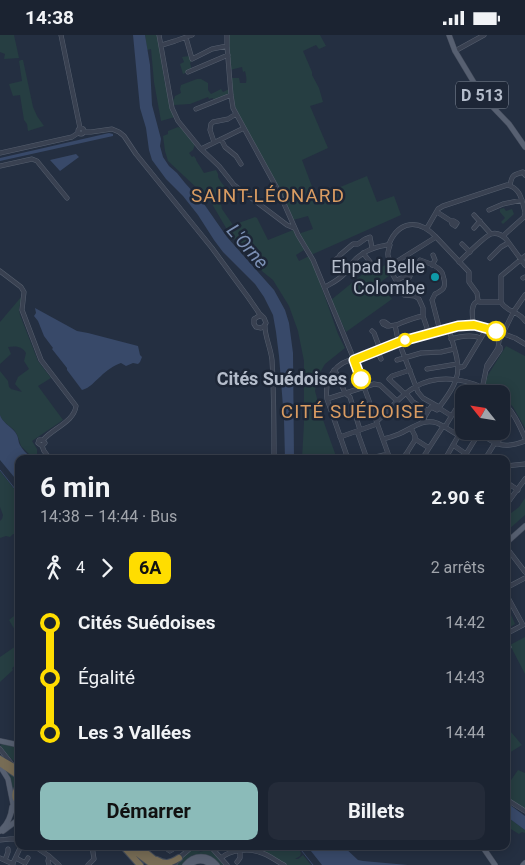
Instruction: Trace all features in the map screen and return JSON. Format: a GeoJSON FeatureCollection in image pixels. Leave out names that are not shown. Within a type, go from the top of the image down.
{"type":"FeatureCollection","features":[{"type":"Feature","properties":{"kind":"highway"},"geometry":{"type":"LineString","coordinates":[[0,759],[15,767]]}},
{"type":"Feature","properties":{"kind":"highway"},"geometry":{"type":"LineString","coordinates":[[0,765],[15,774]]}},
{"type":"Feature","properties":{"kind":"highway"},"geometry":{"type":"LineString","coordinates":[[127,850],[140,865]]}},
{"type":"Feature","properties":{"kind":"highway"},"geometry":{"type":"LineString","coordinates":[[134,850],[161,865]]}},
{"type":"Feature","properties":{"kind":"highway"},"geometry":{"type":"LineString","coordinates":[[142,850],[153,862],[171,863],[179,858]]}},
{"type":"Feature","properties":{"kind":"main road","name":"D 513"},"geometry":{"type":"LineString","coordinates":[[448,35],[455,51],[479,91],[509,125],[525,147]]}},
{"type":"Feature","properties":{"kind":"main road"},"geometry":{"type":"LineString","coordinates":[[510,539],[525,526]]}},
{"type":"Feature","properties":{"kind":"main road"},"geometry":{"type":"LineString","coordinates":[[1,742],[15,744]]}},
{"type":"Feature","properties":{"kind":"main road"},"geometry":{"type":"LineString","coordinates":[[0,765],[8,779],[15,813]]}},
{"type":"Feature","properties":{"kind":"main road"},"geometry":{"type":"LineString","coordinates":[[0,832],[9,819],[12,799]]}},
{"type":"Feature","properties":{"kind":"main road"},"geometry":{"type":"LineString","coordinates":[[0,832],[15,822]]}},
{"type":"Feature","properties":{"kind":"main road"},"geometry":{"type":"LineString","coordinates":[[485,850],[495,865]]}},
{"type":"Feature","properties":{"kind":"main road"},"geometry":{"type":"LineString","coordinates":[[185,865],[192,858],[200,856],[208,858],[217,865]]}},
{"type":"Feature","properties":{"kind":"main road"},"geometry":{"type":"LineString","coordinates":[[189,865],[200,860],[211,865]]}},
{"type":"Feature","properties":{"kind":"street"},"geometry":{"type":"LineString","coordinates":[[60,35],[79,130],[82,134],[84,131],[91,132],[109,129],[124,136],[266,321],[265,331],[272,357],[274,455]]}},
{"type":"Feature","properties":{"kind":"street"},"geometry":{"type":"LineString","coordinates":[[159,35],[175,117],[234,185],[287,225],[294,228]]}},
{"type":"Feature","properties":{"kind":"street"},"geometry":{"type":"LineString","coordinates":[[162,45],[192,35]]}},
{"type":"Feature","properties":{"kind":"street"},"geometry":{"type":"LineString","coordinates":[[228,35],[227,47],[232,105],[278,190],[294,228],[325,287],[365,387],[388,454],[384,455]]}},
{"type":"Feature","properties":{"kind":"street"},"geometry":{"type":"LineString","coordinates":[[455,51],[484,35]]}},
{"type":"Feature","properties":{"kind":"street"},"geometry":{"type":"LineString","coordinates":[[186,38],[194,70]]}},
{"type":"Feature","properties":{"kind":"street"},"geometry":{"type":"LineString","coordinates":[[192,59],[212,49],[227,47]]}},
{"type":"Feature","properties":{"kind":"street"},"geometry":{"type":"LineString","coordinates":[[188,72],[228,55]]}},
{"type":"Feature","properties":{"kind":"street"},"geometry":{"type":"LineString","coordinates":[[196,109],[231,95]]}},
{"type":"Feature","properties":{"kind":"street"},"geometry":{"type":"LineString","coordinates":[[175,117],[182,114]]}},
{"type":"Feature","properties":{"kind":"street"},"geometry":{"type":"LineString","coordinates":[[214,142],[210,131],[211,124],[228,119],[236,114]]}},
{"type":"Feature","properties":{"kind":"street"},"geometry":{"type":"LineString","coordinates":[[201,149],[244,128]]}},
{"type":"Feature","properties":{"kind":"street"},"geometry":{"type":"LineString","coordinates":[[0,153],[72,137],[79,130]]}},
{"type":"Feature","properties":{"kind":"street"},"geometry":{"type":"LineString","coordinates":[[221,139],[225,147],[236,155],[241,164]]}},
{"type":"Feature","properties":{"kind":"street"},"geometry":{"type":"LineString","coordinates":[[0,166],[32,159],[37,161],[67,198]]}},
{"type":"Feature","properties":{"kind":"street"},"geometry":{"type":"LineString","coordinates":[[427,228],[440,207],[509,185],[513,176],[524,174]]}},
{"type":"Feature","properties":{"kind":"street"},"geometry":{"type":"LineString","coordinates":[[503,236],[525,215],[518,191],[509,185]]}},
{"type":"Feature","properties":{"kind":"street"},"geometry":{"type":"LineString","coordinates":[[489,209],[503,204],[522,201]]}},
{"type":"Feature","properties":{"kind":"street"},"geometry":{"type":"LineString","coordinates":[[437,212],[451,221]]}},
{"type":"Feature","properties":{"kind":"street"},"geometry":{"type":"LineString","coordinates":[[474,215],[491,234]]}},
{"type":"Feature","properties":{"kind":"street"},"geometry":{"type":"LineString","coordinates":[[474,228],[480,221]]}},
{"type":"Feature","properties":{"kind":"street"},"geometry":{"type":"LineString","coordinates":[[436,237],[396,262],[389,259],[387,246],[396,232],[405,226],[416,225],[427,228],[442,242],[469,272],[469,282],[477,293],[478,302]]}},
{"type":"Feature","properties":{"kind":"street"},"geometry":{"type":"LineString","coordinates":[[459,262],[491,234],[495,233],[503,236],[525,265]]}},
{"type":"Feature","properties":{"kind":"street"},"geometry":{"type":"LineString","coordinates":[[345,273],[335,262],[340,255],[354,244],[358,244],[370,237],[372,248]]}},
{"type":"Feature","properties":{"kind":"street"},"geometry":{"type":"LineString","coordinates":[[462,243],[470,252]]}},
{"type":"Feature","properties":{"kind":"street"},"geometry":{"type":"LineString","coordinates":[[490,257],[508,243]]}},
{"type":"Feature","properties":{"kind":"street"},"geometry":{"type":"LineString","coordinates":[[325,287],[334,283],[363,253],[372,248],[387,246]]}},
{"type":"Feature","properties":{"kind":"street"},"geometry":{"type":"LineString","coordinates":[[363,253],[375,268]]}},
{"type":"Feature","properties":{"kind":"street"},"geometry":{"type":"LineString","coordinates":[[432,265],[435,259],[433,255]]}},
{"type":"Feature","properties":{"kind":"street"},"geometry":{"type":"LineString","coordinates":[[525,256],[501,276],[501,302],[504,306],[522,316],[525,321]]}},
{"type":"Feature","properties":{"kind":"street"},"geometry":{"type":"LineString","coordinates":[[420,260],[442,272],[445,285],[443,290],[435,294],[432,301],[440,331]]}},
{"type":"Feature","properties":{"kind":"street"},"geometry":{"type":"LineString","coordinates":[[364,270],[371,264]]}},
{"type":"Feature","properties":{"kind":"street"},"geometry":{"type":"LineString","coordinates":[[0,271],[21,287],[24,292],[22,310],[41,360],[76,406],[72,416],[38,442],[47,455]]}},
{"type":"Feature","properties":{"kind":"street"},"geometry":{"type":"LineString","coordinates":[[392,275],[404,295],[419,299],[429,333]]}},
{"type":"Feature","properties":{"kind":"street"},"geometry":{"type":"LineString","coordinates":[[397,282],[403,277]]}},
{"type":"Feature","properties":{"kind":"street"},"geometry":{"type":"LineString","coordinates":[[482,385],[486,370],[500,350],[499,345],[503,334],[514,311],[525,295]]}},
{"type":"Feature","properties":{"kind":"street"},"geometry":{"type":"LineString","coordinates":[[474,325],[474,303],[501,302]]}},
{"type":"Feature","properties":{"kind":"street"},"geometry":{"type":"LineString","coordinates":[[253,305],[256,314],[254,324],[260,328],[268,341]]}},
{"type":"Feature","properties":{"kind":"street"},"geometry":{"type":"LineString","coordinates":[[389,325],[396,325],[403,321],[423,316]]}},
{"type":"Feature","properties":{"kind":"street"},"geometry":{"type":"LineString","coordinates":[[255,318],[262,317]]}},
{"type":"Feature","properties":{"kind":"street"},"geometry":{"type":"LineString","coordinates":[[260,328],[265,325]]}},
{"type":"Feature","properties":{"kind":"street"},"geometry":{"type":"LineString","coordinates":[[396,325],[399,342],[418,392],[450,415]]}},
{"type":"Feature","properties":{"kind":"street"},"geometry":{"type":"LineString","coordinates":[[347,455],[327,399],[327,384],[334,370],[342,363],[399,342],[458,326],[474,325],[487,328],[525,344]]}},
{"type":"Feature","properties":{"kind":"street"},"geometry":{"type":"LineString","coordinates":[[422,422],[430,407],[437,411],[456,380],[458,366],[449,328]]}},
{"type":"Feature","properties":{"kind":"street"},"geometry":{"type":"LineString","coordinates":[[427,369],[462,367],[487,328]]}},
{"type":"Feature","properties":{"kind":"street"},"geometry":{"type":"LineString","coordinates":[[372,331],[381,359]]}},
{"type":"Feature","properties":{"kind":"street"},"geometry":{"type":"LineString","coordinates":[[451,339],[468,336],[481,338]]}},
{"type":"Feature","properties":{"kind":"street"},"geometry":{"type":"LineString","coordinates":[[397,360],[426,352],[454,349]]}},
{"type":"Feature","properties":{"kind":"street"},"geometry":{"type":"LineString","coordinates":[[334,370],[345,393],[350,397],[366,455]]}},
{"type":"Feature","properties":{"kind":"street"},"geometry":{"type":"LineString","coordinates":[[410,370],[389,379],[414,402],[428,411]]}},
{"type":"Feature","properties":{"kind":"street"},"geometry":{"type":"LineString","coordinates":[[340,437],[377,422],[397,401],[416,387],[435,380],[456,380],[475,385]]}},
{"type":"Feature","properties":{"kind":"street"},"geometry":{"type":"LineString","coordinates":[[327,399],[377,384],[397,401]]}},
{"type":"Feature","properties":{"kind":"street"},"geometry":{"type":"LineString","coordinates":[[425,455],[455,410]]}},
{"type":"Feature","properties":{"kind":"street"},"geometry":{"type":"LineString","coordinates":[[492,440],[509,446],[525,440],[515,417],[510,411]]}},
{"type":"Feature","properties":{"kind":"street"},"geometry":{"type":"LineString","coordinates":[[383,439],[422,422],[431,421],[455,433]]}},
{"type":"Feature","properties":{"kind":"street"},"geometry":{"type":"LineString","coordinates":[[411,428],[415,439],[429,448]]}},
{"type":"Feature","properties":{"kind":"street"},"geometry":{"type":"LineString","coordinates":[[406,454],[415,439]]}},
{"type":"Feature","properties":{"kind":"street"},"geometry":{"type":"LineString","coordinates":[[447,455],[456,440]]}},
{"type":"Feature","properties":{"kind":"street"},"geometry":{"type":"LineString","coordinates":[[453,445],[466,454],[473,440]]}},
{"type":"Feature","properties":{"kind":"street"},"geometry":{"type":"LineString","coordinates":[[488,455],[499,440]]}},
{"type":"Feature","properties":{"kind":"street"},"geometry":{"type":"LineString","coordinates":[[510,466],[525,464]]}},
{"type":"Feature","properties":{"kind":"street"},"geometry":{"type":"LineString","coordinates":[[510,500],[525,479]]}},
{"type":"Feature","properties":{"kind":"street"},"geometry":{"type":"LineString","coordinates":[[510,485],[518,490]]}},
{"type":"Feature","properties":{"kind":"street"},"geometry":{"type":"LineString","coordinates":[[510,552],[525,572]]}},
{"type":"Feature","properties":{"kind":"street"},"geometry":{"type":"LineString","coordinates":[[520,565],[525,560]]}},
{"type":"Feature","properties":{"kind":"street"},"geometry":{"type":"LineString","coordinates":[[510,586],[524,580]]}},
{"type":"Feature","properties":{"kind":"street"},"geometry":{"type":"LineString","coordinates":[[510,601],[524,624],[510,632]]}},
{"type":"Feature","properties":{"kind":"street"},"geometry":{"type":"LineString","coordinates":[[0,749],[4,756],[15,766]]}},
{"type":"Feature","properties":{"kind":"street"},"geometry":{"type":"LineString","coordinates":[[510,802],[525,811]]}},
{"type":"Feature","properties":{"kind":"street"},"geometry":{"type":"LineString","coordinates":[[0,840],[15,839]]}},
{"type":"Feature","properties":{"kind":"street"},"geometry":{"type":"LineString","coordinates":[[5,860],[8,849]]}},
{"type":"Feature","properties":{"kind":"street"},"geometry":{"type":"LineString","coordinates":[[0,858],[13,864],[19,850]]}},
{"type":"Feature","properties":{"kind":"street"},"geometry":{"type":"LineString","coordinates":[[40,850],[59,865]]}},
{"type":"Feature","properties":{"kind":"street"},"geometry":{"type":"LineString","coordinates":[[88,865],[94,859],[93,850]]}},
{"type":"Feature","properties":{"kind":"street"},"geometry":{"type":"LineString","coordinates":[[174,865],[188,850]]}},
{"type":"Feature","properties":{"kind":"street"},"geometry":{"type":"LineString","coordinates":[[214,850],[227,865]]}},
{"type":"Feature","properties":{"kind":"street"},"geometry":{"type":"LineString","coordinates":[[221,858],[240,850]]}},
{"type":"Feature","properties":{"kind":"street"},"geometry":{"type":"LineString","coordinates":[[236,862],[240,858],[243,850]]}},
{"type":"Feature","properties":{"kind":"street"},"geometry":{"type":"LineString","coordinates":[[251,850],[259,851],[284,865]]}},
{"type":"Feature","properties":{"kind":"street"},"geometry":{"type":"LineString","coordinates":[[48,865],[50,857]]}},
{"type":"Feature","properties":{"kind":"street"},"geometry":{"type":"LineString","coordinates":[[16,858],[24,864],[28,858]]}},
{"type":"Feature","properties":{"kind":"green space"},"geometry":{"type":"Polygon","coordinates":[[[0,35],[14,35],[19,58],[4,59],[5,54],[0,52],[0,35]]]}},
{"type":"Feature","properties":{"kind":"green space"},"geometry":{"type":"Polygon","coordinates":[[[145,35],[158,35],[163,58],[161,60],[165,84],[175,117],[161,121],[154,82],[151,49],[147,50],[145,35]]]}},
{"type":"Feature","properties":{"kind":"green space"},"geometry":{"type":"Polygon","coordinates":[[[229,35],[320,35],[326,46],[319,49],[316,45],[303,51],[323,102],[310,106],[328,148],[302,160],[316,197],[367,176],[377,202],[394,196],[401,215],[311,255],[298,234],[313,229],[308,216],[293,220],[235,107],[231,78],[239,78],[240,83],[246,83],[246,79],[245,71],[243,72],[242,67],[230,70],[229,35]]]}},
{"type":"Feature","properties":{"kind":"green space"},"geometry":{"type":"Polygon","coordinates":[[[189,56],[192,61],[190,63],[192,70],[183,74],[180,64],[184,62],[182,57],[189,56]]]}},
{"type":"Feature","properties":{"kind":"green space"},"geometry":{"type":"Polygon","coordinates":[[[23,60],[33,107],[44,126],[28,131],[24,120],[20,95],[13,96],[9,84],[22,81],[19,61],[23,60]]]}},
{"type":"Feature","properties":{"kind":"green space"},"geometry":{"type":"Polygon","coordinates":[[[197,79],[208,83],[208,90],[211,94],[221,89],[223,92],[229,89],[229,94],[214,101],[213,98],[209,99],[208,97],[190,104],[174,105],[173,99],[181,93],[181,85],[197,79]]]}},
{"type":"Feature","properties":{"kind":"green space"},"geometry":{"type":"Polygon","coordinates":[[[178,127],[181,128],[195,144],[193,150],[189,153],[192,157],[194,156],[204,173],[216,170],[218,177],[225,187],[237,191],[220,199],[222,209],[233,225],[255,217],[268,240],[293,230],[304,250],[296,255],[299,261],[309,256],[313,263],[338,334],[345,348],[325,364],[318,376],[315,391],[336,455],[302,455],[304,361],[298,331],[289,306],[273,280],[263,272],[229,233],[212,204],[168,161],[163,136],[168,134],[168,131],[178,127]]]}},
{"type":"Feature","properties":{"kind":"green space"},"geometry":{"type":"Polygon","coordinates":[[[504,208],[506,211],[512,209],[514,214],[503,224],[501,222],[505,218],[500,209],[504,208]]]}},
{"type":"Feature","properties":{"kind":"green space"},"geometry":{"type":"Polygon","coordinates":[[[389,263],[394,263],[397,270],[382,281],[381,284],[392,299],[346,332],[331,300],[364,273],[366,275],[389,263]]]}},
{"type":"Feature","properties":{"kind":"green space"},"geometry":{"type":"Polygon","coordinates":[[[22,296],[19,309],[20,315],[38,361],[51,378],[38,386],[63,420],[32,441],[37,449],[35,455],[30,455],[21,446],[15,432],[4,422],[0,415],[0,371],[8,381],[11,389],[22,392],[15,384],[18,377],[29,369],[24,361],[26,353],[18,347],[8,347],[11,354],[0,364],[0,322],[22,296]]]}},
{"type":"Feature","properties":{"kind":"green space"},"geometry":{"type":"Polygon","coordinates":[[[506,346],[525,356],[525,428],[510,404],[510,385],[486,385],[488,375],[506,346]]]}},
{"type":"Feature","properties":{"kind":"green space"},"geometry":{"type":"Polygon","coordinates":[[[0,471],[15,490],[15,534],[10,537],[0,538],[0,521],[3,515],[0,507],[0,471]]]}},
{"type":"Feature","properties":{"kind":"green space"},"geometry":{"type":"Polygon","coordinates":[[[525,498],[525,515],[510,528],[510,514],[519,507],[525,498]]]}},
{"type":"Feature","properties":{"kind":"green space"},"geometry":{"type":"Polygon","coordinates":[[[510,612],[515,624],[510,627],[510,612]]]}},
{"type":"Feature","properties":{"kind":"green space"},"geometry":{"type":"Polygon","coordinates":[[[15,615],[15,630],[9,620],[15,615]]]}},
{"type":"Feature","properties":{"kind":"green space"},"geometry":{"type":"Polygon","coordinates":[[[525,637],[525,674],[510,645],[525,637]]]}},
{"type":"Feature","properties":{"kind":"green space"},"geometry":{"type":"Polygon","coordinates":[[[15,647],[15,666],[0,682],[0,657],[15,647]]]}},
{"type":"Feature","properties":{"kind":"green space"},"geometry":{"type":"Polygon","coordinates":[[[510,731],[522,745],[510,752],[510,731]]]}},
{"type":"Feature","properties":{"kind":"green space"},"geometry":{"type":"Polygon","coordinates":[[[0,745],[15,746],[15,762],[4,751],[0,745]]]}},
{"type":"Feature","properties":{"kind":"green space"},"geometry":{"type":"Polygon","coordinates":[[[3,767],[15,775],[15,806],[3,767]]]}},
{"type":"Feature","properties":{"kind":"green space"},"geometry":{"type":"Polygon","coordinates":[[[518,770],[525,773],[525,809],[510,800],[510,782],[518,770]]]}},
{"type":"Feature","properties":{"kind":"green space"},"geometry":{"type":"Polygon","coordinates":[[[510,819],[525,830],[525,833],[519,834],[510,828],[510,819]]]}},
{"type":"Feature","properties":{"kind":"green space"},"geometry":{"type":"Polygon","coordinates":[[[190,850],[202,850],[197,853],[203,851],[203,850],[210,850],[224,865],[216,863],[203,855],[193,855],[182,865],[175,865],[190,850]]]}},
{"type":"Feature","properties":{"kind":"green space"},"geometry":{"type":"Polygon","coordinates":[[[261,850],[299,850],[300,856],[295,859],[303,855],[311,865],[287,865],[261,850]]]}},
{"type":"Feature","properties":{"kind":"water"},"geometry":{"type":"Polygon","coordinates":[[[133,35],[145,35],[150,65],[152,105],[161,139],[160,146],[163,157],[204,204],[227,237],[274,290],[285,310],[289,323],[293,353],[294,455],[285,455],[279,356],[273,315],[255,284],[223,252],[198,215],[152,160],[140,108],[133,35]]]}},
{"type":"Feature","properties":{"kind":"water"},"geometry":{"type":"Polygon","coordinates":[[[109,133],[113,134],[113,136],[0,161],[0,158],[109,133]]]}},
{"type":"Feature","properties":{"kind":"water"},"geometry":{"type":"Polygon","coordinates":[[[76,154],[79,157],[60,171],[50,160],[76,154]]]}},
{"type":"Feature","properties":{"kind":"water"},"geometry":{"type":"Polygon","coordinates":[[[35,308],[77,331],[138,346],[142,357],[140,362],[126,366],[121,363],[116,365],[90,386],[82,390],[44,336],[34,316],[36,313],[35,308]]]}},
{"type":"Feature","properties":{"kind":"water"},"geometry":{"type":"Polygon","coordinates":[[[0,415],[4,422],[16,433],[20,445],[29,455],[15,455],[15,478],[0,460],[0,415]]]}},
{"type":"Feature","properties":{"kind":"water"},"geometry":{"type":"Polygon","coordinates":[[[510,805],[525,816],[525,830],[510,819],[510,805]]]}},
{"type":"Feature","properties":{"kind":"water"},"geometry":{"type":"Polygon","coordinates":[[[310,850],[347,850],[358,860],[408,865],[322,865],[310,850]]]}},
{"type":"Feature","properties":{"kind":"waterway"},"geometry":{"type":"LineString","coordinates":[[0,470],[15,489]]}},
{"type":"Feature","properties":{"kind":"waterway"},"geometry":{"type":"LineString","coordinates":[[301,850],[313,865]]}},
{"type":"Feature","properties":{"kind":"bus line","name":"6A"},"geometry":{"type":"LineString","coordinates":[[361,379],[354,360],[399,342],[458,326],[474,325],[496,331]]}},
{"type":"Feature","properties":{"kind":"place","name":"Ehpad Belle Colombe"},"geometry":{"type":"Point","coordinates":[435,277]}},
{"type":"Feature","properties":{"kind":"place","name":"Cités Suédoises"},"geometry":{"type":"Point","coordinates":[361,379]}},
{"type":"Feature","properties":{"kind":"district","name":"SAINT-LÉONARD"},"geometry":{"type":"Point","coordinates":[268,195]}},
{"type":"Feature","properties":{"kind":"district","name":"CITÉ SUÉDOISE"},"geometry":{"type":"Point","coordinates":[353,411]}},
{"type":"Feature","properties":{"kind":"water label","name":"L'Orne"},"geometry":{"type":"Point","coordinates":[248,246]}}]}
